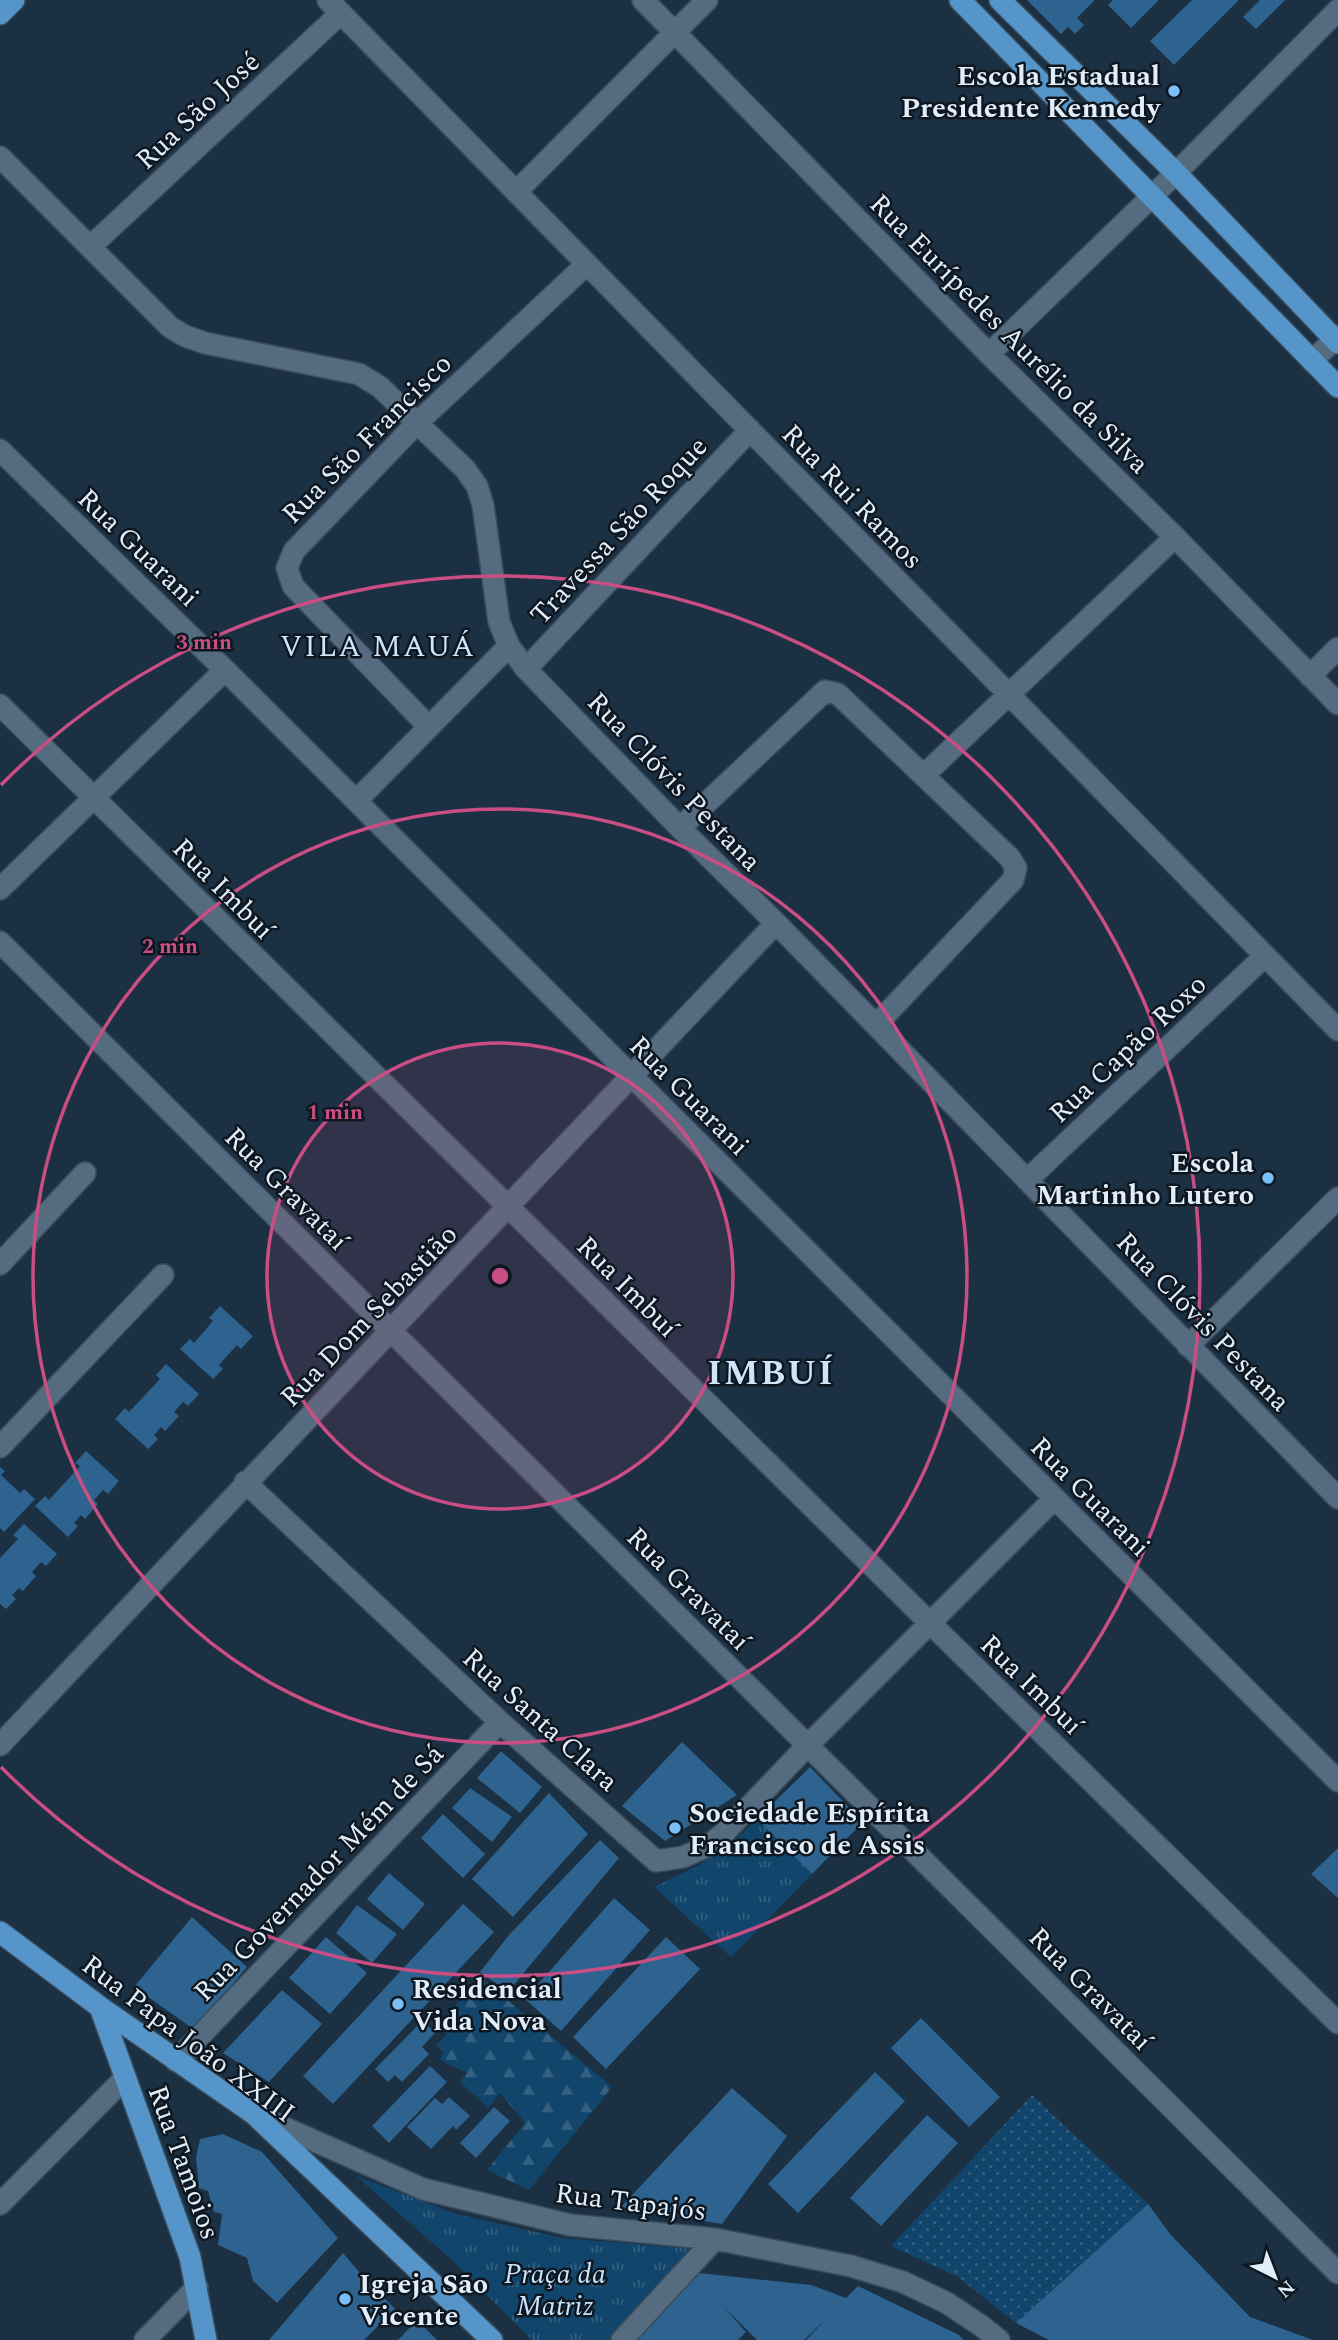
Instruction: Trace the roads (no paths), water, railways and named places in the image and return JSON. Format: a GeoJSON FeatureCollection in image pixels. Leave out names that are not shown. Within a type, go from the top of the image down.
{"type":"FeatureCollection","features":[{"type":"Feature","properties":{"kind":"main road"},"geometry":{"type":"LineString","coordinates":[[0,14],[14,0]]}},
{"type":"Feature","properties":{"kind":"main road"},"geometry":{"type":"LineString","coordinates":[[960,0],[1338,387]]}},
{"type":"Feature","properties":{"kind":"main road"},"geometry":{"type":"LineString","coordinates":[[1000,0],[1176,173],[1337,340]]}},
{"type":"Feature","properties":{"kind":"main road","name":"Rua Papa João XXIII"},"geometry":{"type":"LineString","coordinates":[[0,1932],[100,2007],[254,2114],[492,2340]]}},
{"type":"Feature","properties":{"kind":"main road","name":"Rua Tamoios"},"geometry":{"type":"LineString","coordinates":[[100,2007],[190,2257],[206,2340]]}},
{"type":"Feature","properties":{"kind":"street","name":"Rua Eurípedes Aurélio da Silva"},"geometry":{"type":"LineString","coordinates":[[643,0],[989,354],[1175,537],[1338,704]]}},
{"type":"Feature","properties":{"kind":"street"},"geometry":{"type":"LineString","coordinates":[[516,192],[707,0]]}},
{"type":"Feature","properties":{"kind":"street","name":"Rua Rui Ramos"},"geometry":{"type":"LineString","coordinates":[[335,7],[1338,1030]]}},
{"type":"Feature","properties":{"kind":"street","name":"Rua São José"},"geometry":{"type":"LineString","coordinates":[[90,247],[335,7]]}},
{"type":"Feature","properties":{"kind":"street"},"geometry":{"type":"LineString","coordinates":[[989,354],[1176,173],[1338,10]]}},
{"type":"Feature","properties":{"kind":"street","name":"Rua Clóvis Pestana"},"geometry":{"type":"LineString","coordinates":[[0,157],[170,327],[205,343],[359,374],[380,387],[465,469],[477,486],[483,505],[499,622],[509,646],[526,669],[1338,1498]]}},
{"type":"Feature","properties":{"kind":"street","name":"Rua São Francisco"},"geometry":{"type":"LineString","coordinates":[[428,726],[293,586],[287,568],[294,551],[417,423],[587,264]]}},
{"type":"Feature","properties":{"kind":"street"},"geometry":{"type":"LineString","coordinates":[[1312,361],[1337,340]]}},
{"type":"Feature","properties":{"kind":"street","name":"Travessa São Roque"},"geometry":{"type":"LineString","coordinates":[[526,669],[750,430]]}},
{"type":"Feature","properties":{"kind":"street","name":"Rua Guarani"},"geometry":{"type":"LineString","coordinates":[[0,450],[356,800],[1338,1781]]}},
{"type":"Feature","properties":{"kind":"street"},"geometry":{"type":"LineString","coordinates":[[925,774],[1175,537]]}},
{"type":"Feature","properties":{"kind":"street"},"geometry":{"type":"LineString","coordinates":[[356,800],[509,646]]}},
{"type":"Feature","properties":{"kind":"street"},"geometry":{"type":"LineString","coordinates":[[1310,676],[1338,648]]}},
{"type":"Feature","properties":{"kind":"street"},"geometry":{"type":"LineString","coordinates":[[0,889],[225,670]]}},
{"type":"Feature","properties":{"kind":"street"},"geometry":{"type":"LineString","coordinates":[[680,828],[825,691],[838,694],[925,774],[1010,858],[1016,868],[1013,880],[876,1025]]}},
{"type":"Feature","properties":{"kind":"street","name":"Rua Imbuí"},"geometry":{"type":"LineString","coordinates":[[0,705],[1338,2023]]}},
{"type":"Feature","properties":{"kind":"street","name":"Rua Dom Sebastião"},"geometry":{"type":"LineString","coordinates":[[0,1745],[245,1482],[391,1332],[776,923]]}},
{"type":"Feature","properties":{"kind":"street","name":"Rua Gravataí"},"geometry":{"type":"LineString","coordinates":[[0,942],[1338,2273]]}},
{"type":"Feature","properties":{"kind":"street","name":"Rua Capão Roxo"},"geometry":{"type":"LineString","coordinates":[[1027,1180],[1265,956]]}},
{"type":"Feature","properties":{"kind":"street"},"geometry":{"type":"LineString","coordinates":[[0,1264],[85,1173]]}},
{"type":"Feature","properties":{"kind":"street"},"geometry":{"type":"LineString","coordinates":[[1188,1346],[1338,1198]]}},
{"type":"Feature","properties":{"kind":"street"},"geometry":{"type":"LineString","coordinates":[[0,1447],[163,1275]]}},
{"type":"Feature","properties":{"kind":"street","name":"Rua Santa Clara"},"geometry":{"type":"LineString","coordinates":[[245,1482],[500,1722],[656,1861],[683,1857],[708,1846],[724,1833],[808,1745]]}},
{"type":"Feature","properties":{"kind":"street"},"geometry":{"type":"LineString","coordinates":[[808,1745],[1054,1499]]}},
{"type":"Feature","properties":{"kind":"street","name":"Rua Governador Mém de Sá"},"geometry":{"type":"LineString","coordinates":[[176,2061],[500,1722]]}},
{"type":"Feature","properties":{"kind":"street"},"geometry":{"type":"LineString","coordinates":[[0,2204],[125,2078]]}},
{"type":"Feature","properties":{"kind":"street","name":"Rua Tapajós"},"geometry":{"type":"LineString","coordinates":[[254,2114],[423,2189],[570,2225],[715,2239],[851,2266],[903,2282],[947,2303],[999,2340]]}},
{"type":"Feature","properties":{"kind":"street"},"geometry":{"type":"LineString","coordinates":[[622,2340],[715,2239]]}},
{"type":"Feature","properties":{"kind":"street"},"geometry":{"type":"LineString","coordinates":[[145,2340],[197,2287]]}},
{"type":"Feature","properties":{"kind":"place","name":"Escola Estadual Presidente Kennedy"},"geometry":{"type":"Point","coordinates":[1174,91]}},
{"type":"Feature","properties":{"kind":"place","name":"Escola Martinho Lutero"},"geometry":{"type":"Point","coordinates":[1268,1178]}},
{"type":"Feature","properties":{"kind":"place","name":"Sociedade Espírita Francisco de Assis"},"geometry":{"type":"Point","coordinates":[675,1828]}},
{"type":"Feature","properties":{"kind":"place","name":"Residencial Vida Nova"},"geometry":{"type":"Point","coordinates":[398,2004]}},
{"type":"Feature","properties":{"kind":"place","name":"Igreja São Vicente"},"geometry":{"type":"Point","coordinates":[345,2299]}},
{"type":"Feature","properties":{"kind":"district","name":"VILA MAUÁ"},"geometry":{"type":"Point","coordinates":[378,646]}},
{"type":"Feature","properties":{"kind":"district","name":"IMBUÍ"},"geometry":{"type":"Point","coordinates":[771,1372]}},
{"type":"Feature","properties":{"kind":"park label","name":"Praça da Matriz"},"geometry":{"type":"Point","coordinates":[555,2289]}}]}
